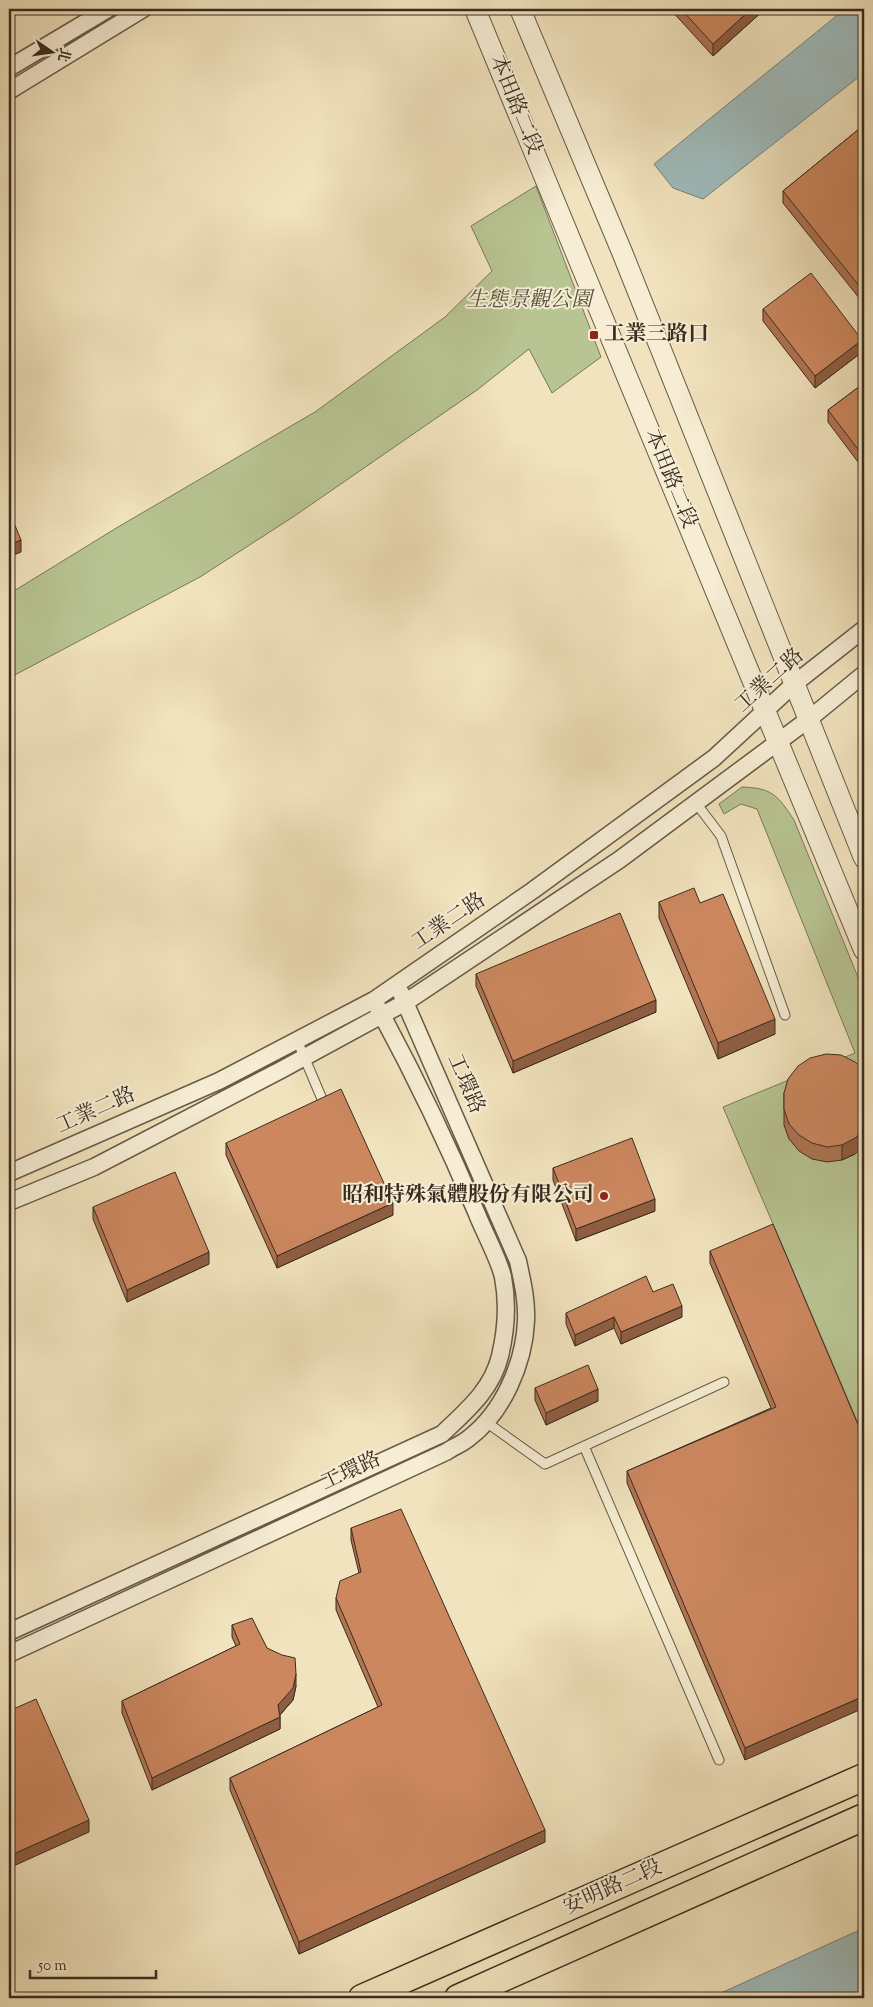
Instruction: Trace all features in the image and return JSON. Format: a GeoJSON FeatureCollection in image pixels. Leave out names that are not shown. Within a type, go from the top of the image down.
{"type":"FeatureCollection","features":[{"type":"Feature","properties":{"kind":"main road","name":"安明路二段"},"geometry":{"type":"LineString","coordinates":[[362,1998],[864,1777]]}},
{"type":"Feature","properties":{"kind":"main road","name":"安明路二段"},"geometry":{"type":"LineString","coordinates":[[458,1998],[864,1817]]}},
{"type":"Feature","properties":{"kind":"street"},"geometry":{"type":"LineString","coordinates":[[9,68],[108,9]]}},
{"type":"Feature","properties":{"kind":"street"},"geometry":{"type":"LineString","coordinates":[[9,91],[144,9]]}},
{"type":"Feature","properties":{"kind":"street","name":"本田路二段"},"geometry":{"type":"LineString","coordinates":[[476,9],[864,950]]}},
{"type":"Feature","properties":{"kind":"street","name":"本田路二段"},"geometry":{"type":"LineString","coordinates":[[520,9],[622,252],[864,858]]}},
{"type":"Feature","properties":{"kind":"street","name":"工業二路"},"geometry":{"type":"LineString","coordinates":[[9,1173],[219,1081],[374,1000],[537,888],[725,750],[794,684],[864,629]]}},
{"type":"Feature","properties":{"kind":"street","name":"工業二路"},"geometry":{"type":"LineString","coordinates":[[9,1202],[94,1167],[406,1002],[619,860],[809,719],[864,674]]}},
{"type":"Feature","properties":{"kind":"street"},"geometry":{"type":"LineString","coordinates":[[537,888],[548,907]]}},
{"type":"Feature","properties":{"kind":"street","name":"工環路"},"geometry":{"type":"LineString","coordinates":[[11,1647],[140,1593],[446,1452],[468,1439],[486,1422],[502,1401],[522,1350],[526,1321],[524,1290],[518,1260],[397,984]]}},
{"type":"Feature","properties":{"kind":"street","name":"工環路"},"geometry":{"type":"LineString","coordinates":[[9,1632],[442,1434],[470,1408],[486,1388],[500,1357],[506,1310],[502,1276],[475,1210],[374,1000]]}},
{"type":"Feature","properties":{"kind":"street"},"geometry":{"type":"LineString","coordinates":[[34,1162],[42,1188]]}},
{"type":"Feature","properties":{"kind":"street"},"geometry":{"type":"LineString","coordinates":[[475,1210],[493,1202]]}},
{"type":"Feature","properties":{"kind":"street"},"geometry":{"type":"LineString","coordinates":[[470,1408],[486,1422]]}},
{"type":"Feature","properties":{"kind":"street"},"geometry":{"type":"LineString","coordinates":[[276,1510],[284,1526]]}},
{"type":"Feature","properties":{"kind":"street"},"geometry":{"type":"LineString","coordinates":[[208,1541],[215,1558]]}},
{"type":"Feature","properties":{"kind":"street"},"geometry":{"type":"LineString","coordinates":[[131,1576],[140,1593]]}},
{"type":"Feature","properties":{"kind":"lane"},"geometry":{"type":"LineString","coordinates":[[696,803],[721,836],[785,1015]]}},
{"type":"Feature","properties":{"kind":"lane"},"geometry":{"type":"LineString","coordinates":[[297,1040],[322,1099]]}},
{"type":"Feature","properties":{"kind":"lane"},"geometry":{"type":"LineString","coordinates":[[486,1422],[545,1464],[724,1382]]}},
{"type":"Feature","properties":{"kind":"lane"},"geometry":{"type":"LineString","coordinates":[[584,1446],[719,1760]]}},
{"type":"Feature","properties":{"kind":"green space","name":"生態景觀公園"},"geometry":{"type":"Polygon","coordinates":[[[536,186],[601,357],[552,393],[529,349],[477,390],[293,517],[200,577],[9,678],[9,594],[118,527],[315,412],[445,317],[492,271],[471,226],[536,186]]]}},
{"type":"Feature","properties":{"kind":"green space"},"geometry":{"type":"Polygon","coordinates":[[[742,787],[761,789],[774,795],[794,820],[864,992],[864,1428],[861,1430],[723,1107],[855,1053],[757,809],[741,804],[724,814],[719,804],[742,787]]]}},
{"type":"Feature","properties":{"kind":"water"},"geometry":{"type":"Polygon","coordinates":[[[845,9],[864,9],[864,73],[703,199],[673,188],[654,164],[845,9]]]}},
{"type":"Feature","properties":{"kind":"water"},"geometry":{"type":"Polygon","coordinates":[[[864,1928],[864,1998],[710,1998],[864,1928]]]}},
{"type":"Feature","properties":{"kind":"building"},"geometry":{"type":"Polygon","coordinates":[[[681,9],[751,9],[713,44],[681,9]]]}},
{"type":"Feature","properties":{"kind":"building"},"geometry":{"type":"Polygon","coordinates":[[[864,125],[864,292],[783,191],[864,125]]]}},
{"type":"Feature","properties":{"kind":"building"},"geometry":{"type":"Polygon","coordinates":[[[811,273],[862,340],[815,376],[763,309],[811,273]]]}},
{"type":"Feature","properties":{"kind":"building"},"geometry":{"type":"Polygon","coordinates":[[[864,383],[864,457],[828,410],[864,383]]]}},
{"type":"Feature","properties":{"kind":"building"},"geometry":{"type":"Polygon","coordinates":[[[9,511],[21,540],[9,545],[9,511]]]}},
{"type":"Feature","properties":{"kind":"building"},"geometry":{"type":"Polygon","coordinates":[[[694,888],[700,903],[723,894],[775,1019],[718,1043],[659,902],[694,888]]]}},
{"type":"Feature","properties":{"kind":"building"},"geometry":{"type":"Polygon","coordinates":[[[620,913],[656,1000],[513,1061],[476,974],[620,913]]]}},
{"type":"Feature","properties":{"kind":"building"},"geometry":{"type":"Polygon","coordinates":[[[826,1054],[841,1055],[855,1062],[864,1070],[864,1130],[855,1138],[842,1145],[827,1147],[812,1143],[799,1135],[789,1124],[784,1109],[784,1093],[788,1079],[798,1066],[810,1058],[826,1054]]]}},
{"type":"Feature","properties":{"kind":"building"},"geometry":{"type":"Polygon","coordinates":[[[341,1089],[393,1203],[277,1256],[226,1143],[341,1089]]]}},
{"type":"Feature","properties":{"kind":"building","name":"昭和特殊氣體股份有限公司"},"geometry":{"type":"Polygon","coordinates":[[[632,1138],[655,1199],[576,1229],[553,1168],[632,1138]]]}},
{"type":"Feature","properties":{"kind":"building"},"geometry":{"type":"Polygon","coordinates":[[[175,1172],[209,1252],[127,1290],[93,1207],[175,1172]]]}},
{"type":"Feature","properties":{"kind":"building"},"geometry":{"type":"Polygon","coordinates":[[[773,1224],[862,1434],[864,1433],[864,1696],[745,1748],[627,1471],[776,1407],[710,1251],[773,1224]]]}},
{"type":"Feature","properties":{"kind":"building"},"geometry":{"type":"Polygon","coordinates":[[[646,1276],[653,1292],[673,1284],[682,1306],[621,1332],[614,1317],[575,1335],[566,1313],[646,1276]]]}},
{"type":"Feature","properties":{"kind":"building"},"geometry":{"type":"Polygon","coordinates":[[[588,1365],[598,1389],[546,1413],[535,1388],[588,1365]]]}},
{"type":"Feature","properties":{"kind":"building"},"geometry":{"type":"Polygon","coordinates":[[[401,1509],[545,1830],[299,1942],[230,1778],[382,1705],[336,1598],[340,1581],[361,1572],[351,1528],[401,1509]]]}},
{"type":"Feature","properties":{"kind":"building"},"geometry":{"type":"Polygon","coordinates":[[[252,1618],[267,1648],[282,1655],[295,1658],[296,1674],[293,1688],[278,1705],[280,1717],[152,1778],[122,1701],[240,1644],[232,1625],[252,1618]]]}},
{"type":"Feature","properties":{"kind":"building"},"geometry":{"type":"Polygon","coordinates":[[[36,1699],[89,1820],[9,1856],[9,1711],[36,1699]]]}},
{"type":"Feature","properties":{"kind":"place","name":"工業三路口"},"geometry":{"type":"Point","coordinates":[594,335]}},
{"type":"Feature","properties":{"kind":"place","name":"昭和特殊氣體股份有限公司"},"geometry":{"type":"Point","coordinates":[604,1196]}}]}
